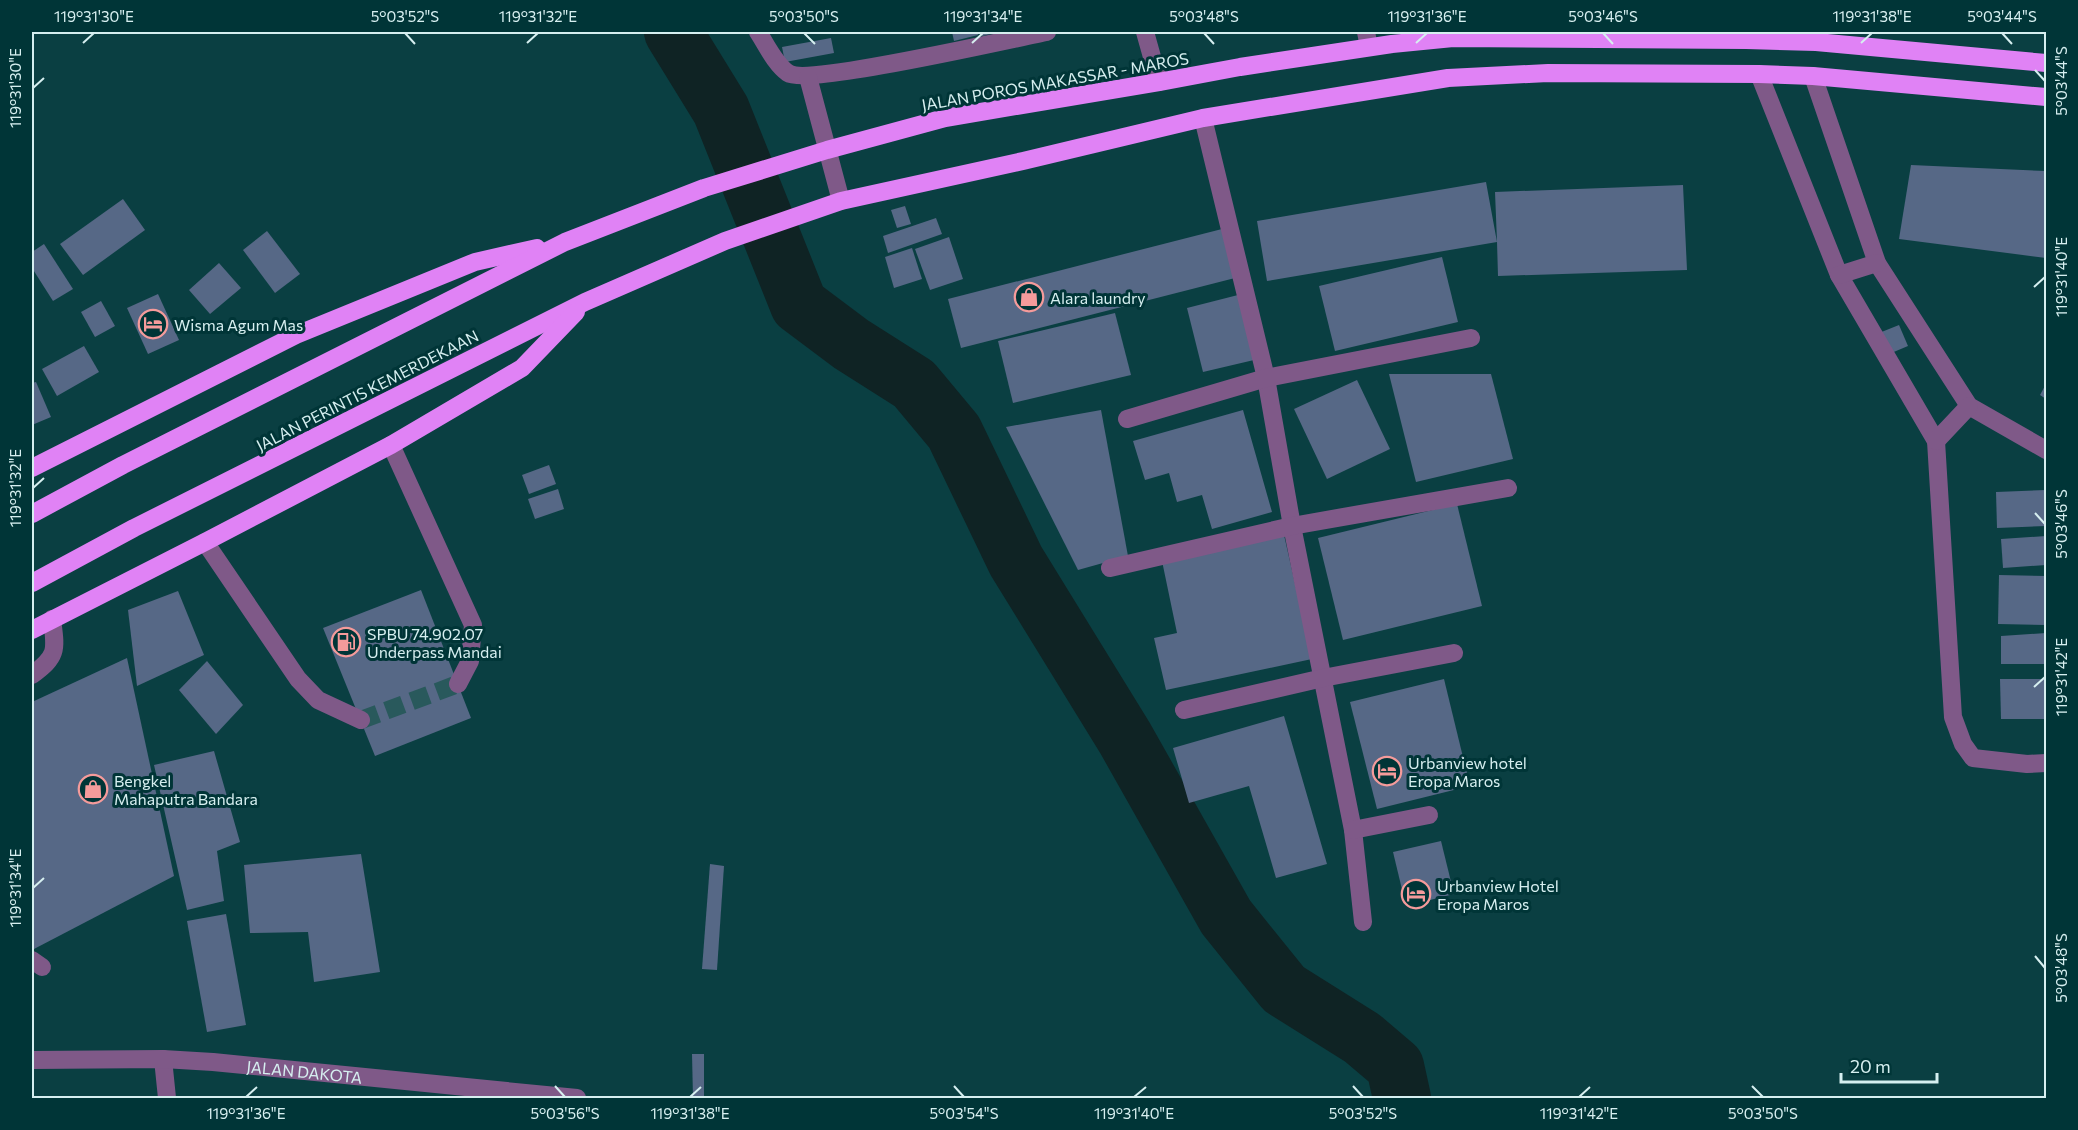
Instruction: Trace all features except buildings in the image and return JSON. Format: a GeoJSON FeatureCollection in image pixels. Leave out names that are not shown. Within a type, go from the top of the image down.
{"type":"FeatureCollection","features":[{"type":"Feature","properties":{"kind":"highway","name":"JALAN POROS MAKASSAR - MAROS"},"geometry":{"type":"LineString","coordinates":[[565,242],[705,188],[827,150],[945,118],[1240,67],[1368,39],[1452,35],[1816,42],[2046,63]]}},
{"type":"Feature","properties":{"kind":"highway"},"geometry":{"type":"LineString","coordinates":[[841,201],[1203,118],[1448,78],[1548,73],[1759,74],[1813,76],[2046,97]]}},
{"type":"Feature","properties":{"kind":"highway","name":"JALAN PERINTIS KEMERDEKAAN"},"geometry":{"type":"LineString","coordinates":[[32,583],[145,523],[585,302],[725,242],[841,201]]}},
{"type":"Feature","properties":{"kind":"highway"},"geometry":{"type":"LineString","coordinates":[[32,468],[296,335],[475,262],[565,242]]}},
{"type":"Feature","properties":{"kind":"highway"},"geometry":{"type":"LineString","coordinates":[[32,514],[565,242]]}},
{"type":"Feature","properties":{"kind":"highway"},"geometry":{"type":"LineString","coordinates":[[32,630],[390,444],[522,368],[585,302]]}},
{"type":"Feature","properties":{"kind":"street"},"geometry":{"type":"LineString","coordinates":[[758,32],[788,73],[808,77],[852,71],[1047,32]]}},
{"type":"Feature","properties":{"kind":"street"},"geometry":{"type":"LineString","coordinates":[[1145,32],[1159,82]]}},
{"type":"Feature","properties":{"kind":"street"},"geometry":{"type":"LineString","coordinates":[[1759,74],[1839,275],[1936,441],[1953,717],[1959,735],[1973,758],[2027,764],[2046,763]]}},
{"type":"Feature","properties":{"kind":"street"},"geometry":{"type":"LineString","coordinates":[[1813,76],[1876,263],[1969,406],[2046,450]]}},
{"type":"Feature","properties":{"kind":"street"},"geometry":{"type":"LineString","coordinates":[[808,77],[841,201]]}},
{"type":"Feature","properties":{"kind":"street"},"geometry":{"type":"LineString","coordinates":[[1203,118],[1266,378],[1292,526],[1353,830],[1363,922]]}},
{"type":"Feature","properties":{"kind":"street"},"geometry":{"type":"LineString","coordinates":[[1839,275],[1876,263]]}},
{"type":"Feature","properties":{"kind":"street"},"geometry":{"type":"LineString","coordinates":[[1127,419],[1266,378],[1471,338]]}},
{"type":"Feature","properties":{"kind":"street"},"geometry":{"type":"LineString","coordinates":[[1936,441],[1969,406]]}},
{"type":"Feature","properties":{"kind":"street"},"geometry":{"type":"LineString","coordinates":[[390,444],[473,625],[470,661],[458,684]]}},
{"type":"Feature","properties":{"kind":"street"},"geometry":{"type":"LineString","coordinates":[[1110,568],[1292,526],[1508,488]]}},
{"type":"Feature","properties":{"kind":"street"},"geometry":{"type":"LineString","coordinates":[[205,542],[298,679],[318,700],[361,720]]}},
{"type":"Feature","properties":{"kind":"street"},"geometry":{"type":"LineString","coordinates":[[32,675],[48,664],[55,648],[52,619]]}},
{"type":"Feature","properties":{"kind":"street"},"geometry":{"type":"LineString","coordinates":[[1184,710],[1323,678],[1454,653]]}},
{"type":"Feature","properties":{"kind":"street"},"geometry":{"type":"LineString","coordinates":[[1353,830],[1429,815]]}},
{"type":"Feature","properties":{"kind":"street"},"geometry":{"type":"LineString","coordinates":[[163,1059],[167,1098]]}},
{"type":"Feature","properties":{"kind":"street","name":"JALAN DAKOTA"},"geometry":{"type":"LineString","coordinates":[[32,1060],[163,1059],[224,1063],[577,1098]]}},
{"type":"Feature","properties":{"kind":"waterway"},"geometry":{"type":"LineString","coordinates":[[673,32],[721,110],[799,305],[851,344],[914,384],[954,432],[1016,561],[1125,738],[1226,917],[1284,989],[1362,1038],[1395,1066],[1402,1098]]}},
{"type":"Feature","properties":{"kind":"tunnel"},"geometry":{"type":"LineString","coordinates":[[361,720],[458,684]]}},
{"type":"Feature","properties":{"kind":"place","name":"Alara laundry"},"geometry":{"type":"Point","coordinates":[1029,297]}},
{"type":"Feature","properties":{"kind":"place","name":"Wisma Agum Mas"},"geometry":{"type":"Point","coordinates":[153,324]}},
{"type":"Feature","properties":{"kind":"place","name":"SPBU 74.902.07 Underpass Mandai"},"geometry":{"type":"Point","coordinates":[346,642]}},
{"type":"Feature","properties":{"kind":"place","name":"Urbanview hotel Eropa Maros"},"geometry":{"type":"Point","coordinates":[1387,771]}},
{"type":"Feature","properties":{"kind":"place","name":"Bengkel Mahaputra Bandara"},"geometry":{"type":"Point","coordinates":[93,789]}},
{"type":"Feature","properties":{"kind":"place","name":"Urbanview Hotel Eropa Maros"},"geometry":{"type":"Point","coordinates":[1416,894]}}]}
